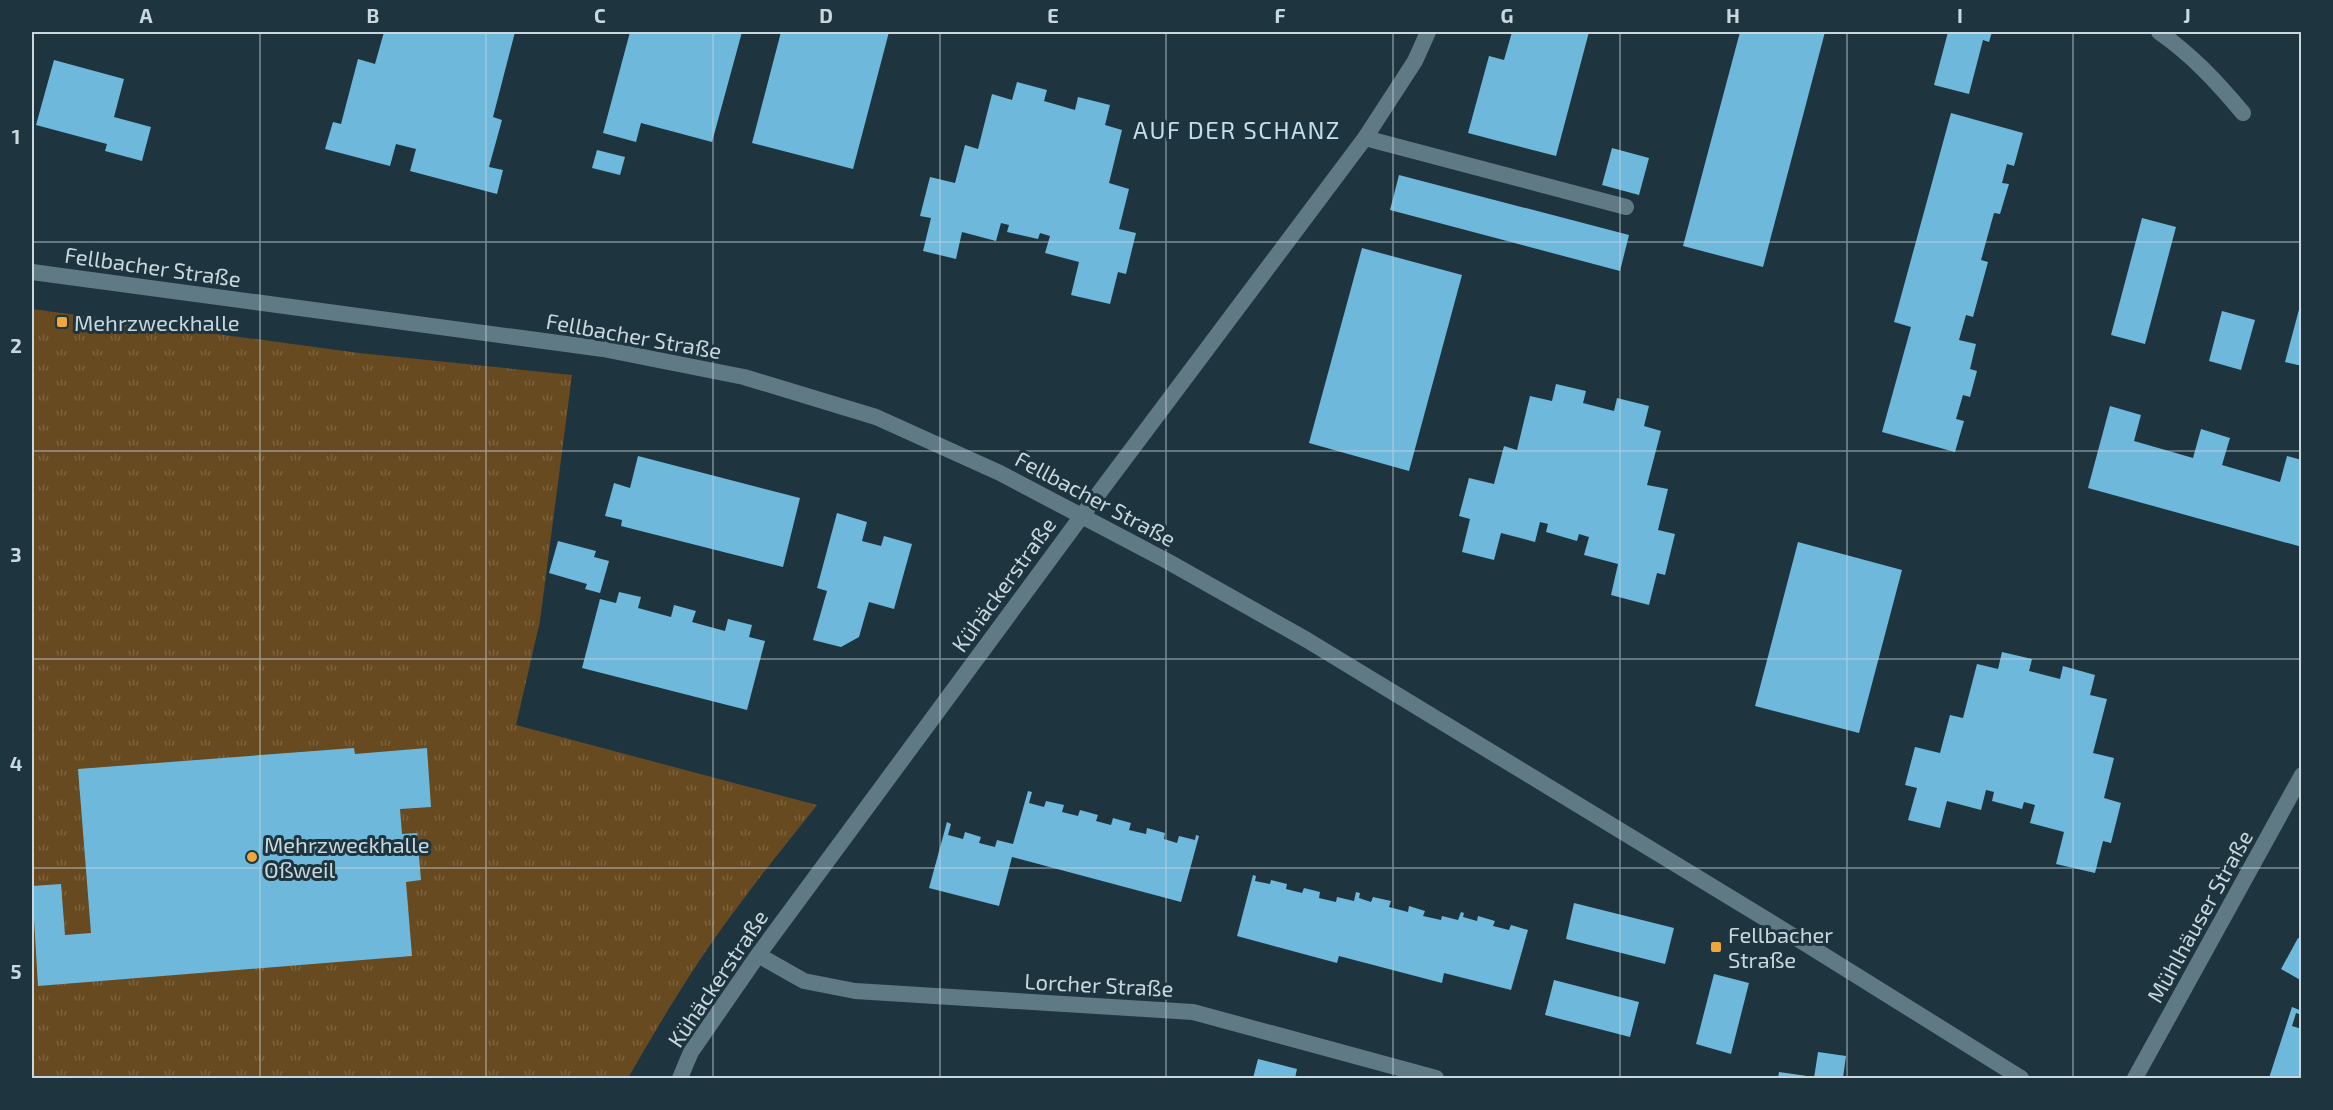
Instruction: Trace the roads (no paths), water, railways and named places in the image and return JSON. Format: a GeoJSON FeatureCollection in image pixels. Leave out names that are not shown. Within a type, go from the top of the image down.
{"type":"FeatureCollection","features":[{"type":"Feature","properties":{"kind":"street","name":"Kühäckerstraße"},"geometry":{"type":"LineString","coordinates":[[680,1078],[691,1052],[758,955],[1081,517],[1365,138],[1415,61],[1428,32]]}},
{"type":"Feature","properties":{"kind":"street"},"geometry":{"type":"LineString","coordinates":[[2159,32],[2182,48],[2213,77],[2243,113]]}},
{"type":"Feature","properties":{"kind":"street"},"geometry":{"type":"LineString","coordinates":[[1365,138],[1626,207]]}},
{"type":"Feature","properties":{"kind":"street","name":"Fellbacher Straße"},"geometry":{"type":"LineString","coordinates":[[32,272],[603,349],[744,377],[876,417],[1000,473],[1167,561],[1307,640],[1769,921],[2021,1078]]}},
{"type":"Feature","properties":{"kind":"street","name":"Mühlhäuser Straße"},"geometry":{"type":"LineString","coordinates":[[2135,1078],[2301,775]]}},
{"type":"Feature","properties":{"kind":"street","name":"Lorcher Straße"},"geometry":{"type":"LineString","coordinates":[[758,955],[804,981],[855,991],[1193,1012],[1437,1078]]}},
{"type":"Feature","properties":{"kind":"place","name":"Mehrzweckhalle"},"geometry":{"type":"Point","coordinates":[62,322]}},
{"type":"Feature","properties":{"kind":"place","name":"Mehrzweckhalle Oßweil"},"geometry":{"type":"Point","coordinates":[252,857]}},
{"type":"Feature","properties":{"kind":"place","name":"Fellbacher Straße"},"geometry":{"type":"Point","coordinates":[1716,947]}},
{"type":"Feature","properties":{"kind":"district","name":"AUF DER SCHANZ"},"geometry":{"type":"Point","coordinates":[1237,129]}}]}
